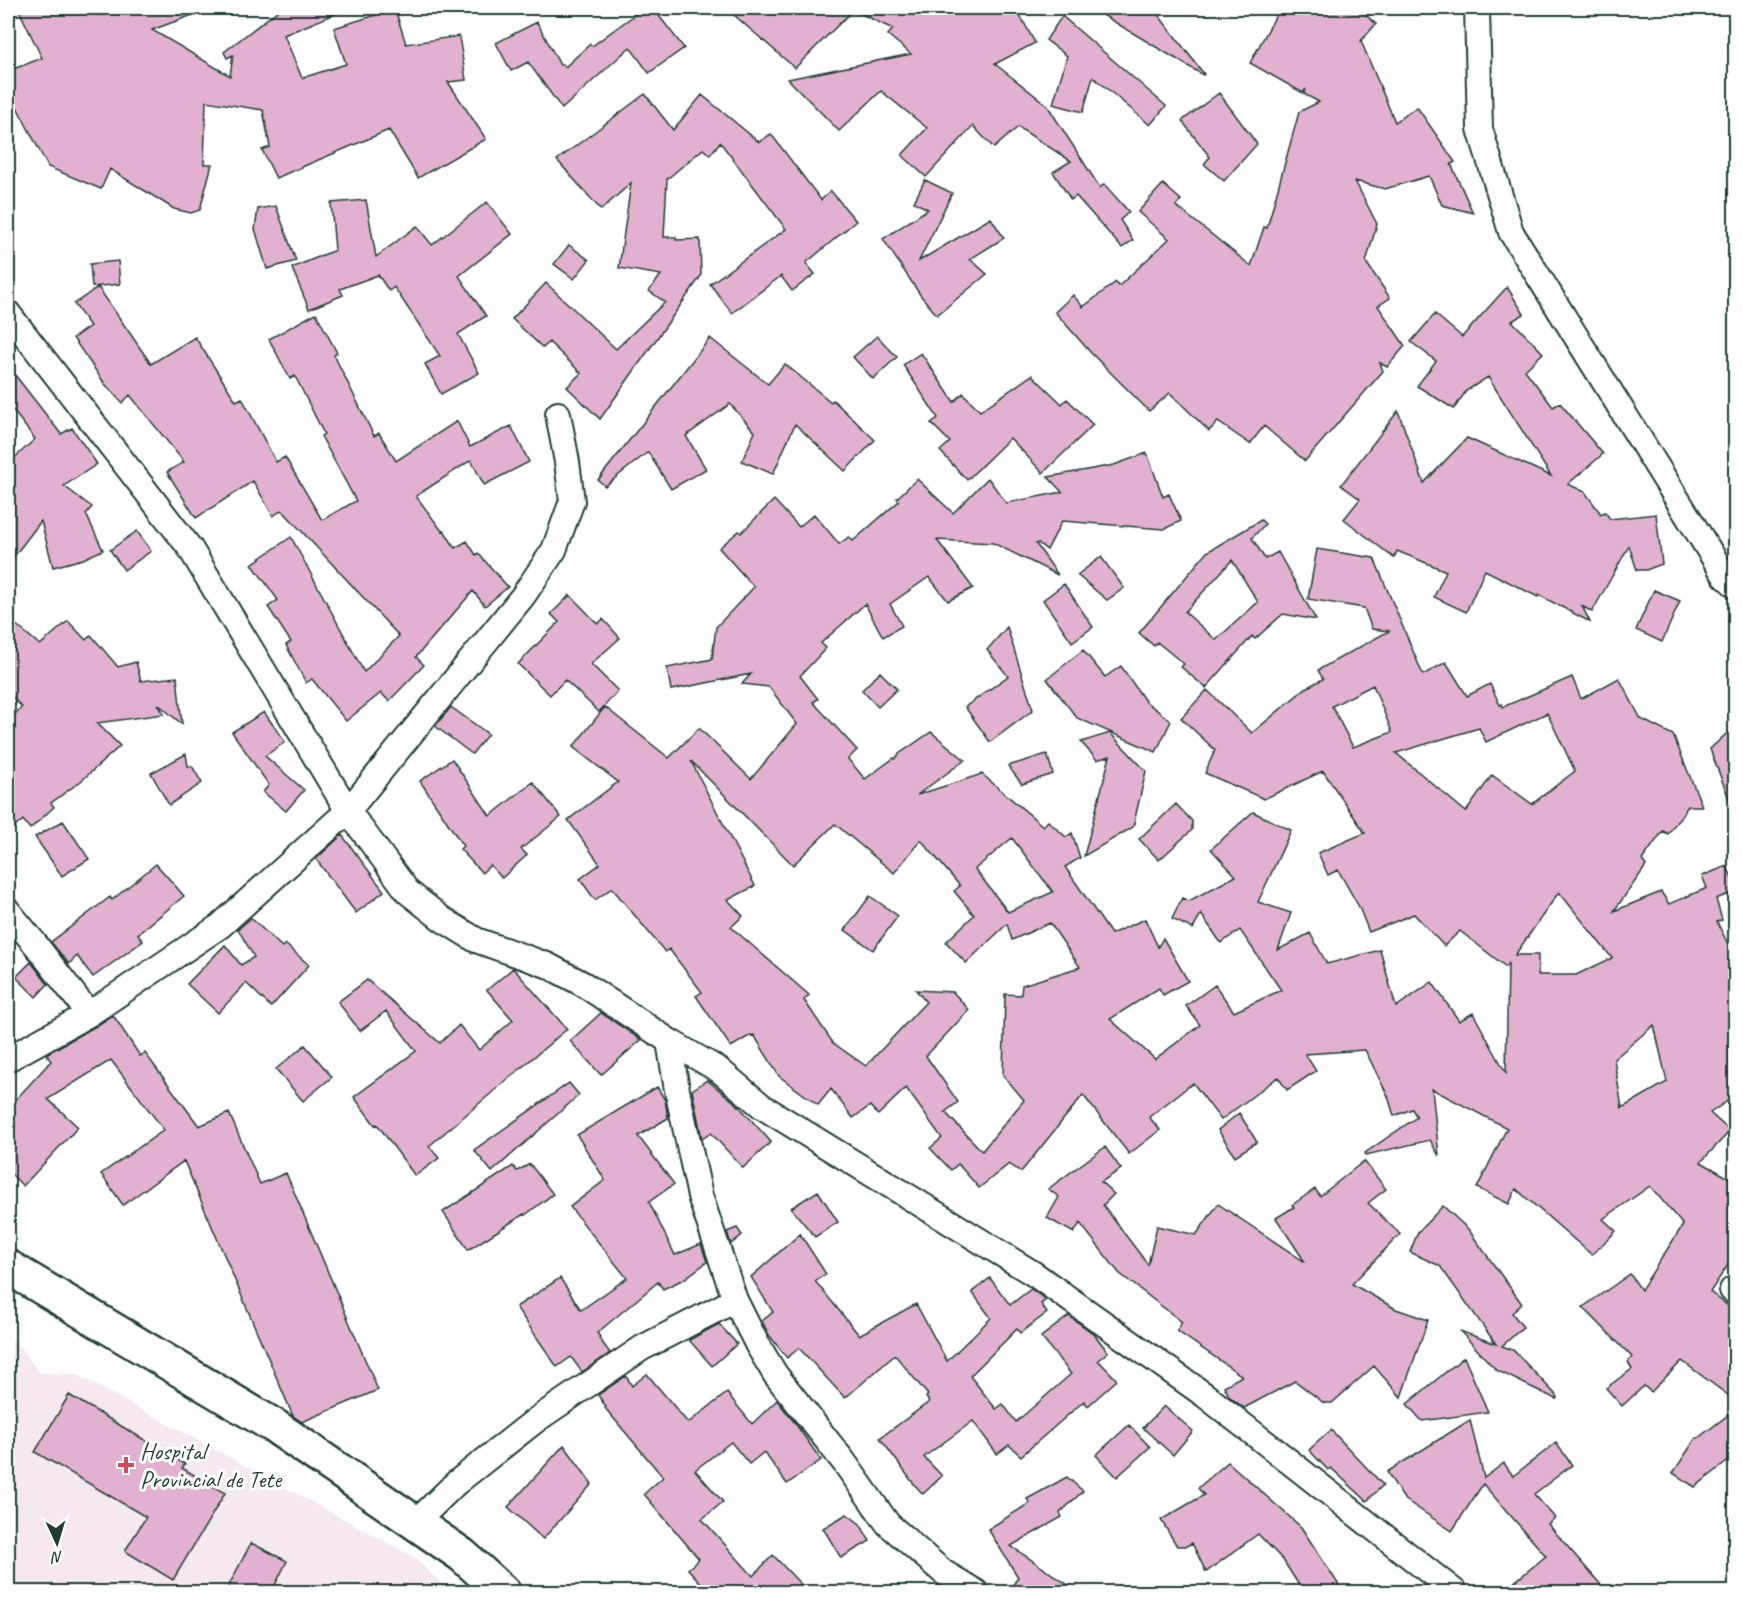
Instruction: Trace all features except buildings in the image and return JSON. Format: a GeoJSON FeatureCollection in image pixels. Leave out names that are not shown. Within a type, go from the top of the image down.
{"type":"FeatureCollection","features":[{"type":"Feature","properties":{"kind":"street"},"geometry":{"type":"LineString","coordinates":[[1477,8],[1480,129],[1511,232],[1725,576],[1736,586]]}},
{"type":"Feature","properties":{"kind":"street"},"geometry":{"type":"LineString","coordinates":[[8,313],[190,548],[348,811],[408,892],[442,919],[476,940],[546,965],[583,984],[669,1041],[719,1070],[763,1107],[1034,1274],[1206,1396],[1455,1593]]}},
{"type":"Feature","properties":{"kind":"street"},"geometry":{"type":"LineString","coordinates":[[8,1059],[89,1014],[220,926],[348,811],[523,597],[554,550],[572,501],[558,414]]}},
{"type":"Feature","properties":{"kind":"street"},"geometry":{"type":"LineString","coordinates":[[8,911],[89,1014]]}},
{"type":"Feature","properties":{"kind":"street"},"geometry":{"type":"LineString","coordinates":[[669,1041],[700,1196],[735,1300],[757,1344],[775,1374],[844,1462],[888,1524],[943,1572],[976,1593]]}},
{"type":"Feature","properties":{"kind":"street"},"geometry":{"type":"LineString","coordinates":[[8,1267],[276,1427],[462,1555],[503,1593]]}},
{"type":"Feature","properties":{"kind":"street"},"geometry":{"type":"LineString","coordinates":[[415,1523],[456,1482],[536,1420],[642,1348],[735,1300]]}},
{"type":"Feature","properties":{"kind":"shaded area","name":"Hospital Provincial de Tete"},"geometry":{"type":"Polygon","coordinates":[[[8,1332],[40,1373],[75,1374],[412,1556],[451,1592],[8,1592],[8,1332]]]}},
{"type":"Feature","properties":{"kind":"place","name":"Hospital Provincial de Tete"},"geometry":{"type":"Point","coordinates":[126,1465]}}]}
